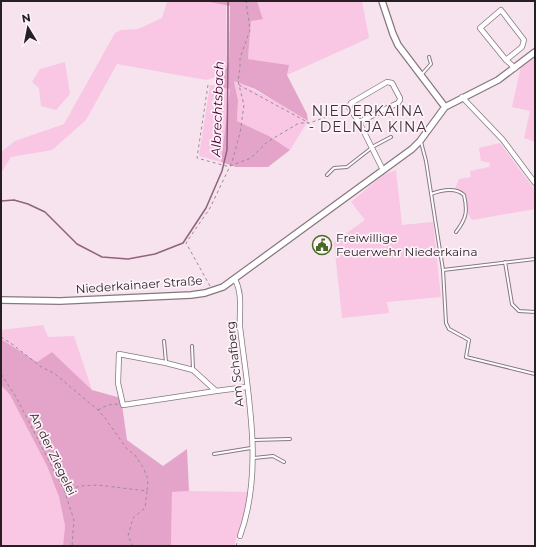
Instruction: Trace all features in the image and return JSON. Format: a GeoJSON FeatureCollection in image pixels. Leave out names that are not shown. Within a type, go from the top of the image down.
{"type":"FeatureCollection","features":[{"type":"Feature","properties":{"kind":"street"},"geometry":{"type":"LineString","coordinates":[[382,1],[398,45],[445,107]]}},
{"type":"Feature","properties":{"kind":"street"},"geometry":{"type":"LineString","coordinates":[[506,60],[522,47],[524,40],[501,10],[480,28],[506,60],[515,68]]}},
{"type":"Feature","properties":{"kind":"street","name":"Niederkainaer Straße"},"geometry":{"type":"LineString","coordinates":[[1,300],[60,301],[191,294],[212,291],[223,287],[383,170],[420,141],[445,107],[498,80],[535,52]]}},
{"type":"Feature","properties":{"kind":"street"},"geometry":{"type":"LineString","coordinates":[[359,122],[398,103],[400,98],[392,84],[387,82],[351,103],[349,107],[359,122],[383,170]]}},
{"type":"Feature","properties":{"kind":"street"},"geometry":{"type":"LineString","coordinates":[[462,97],[503,140],[535,183]]}},
{"type":"Feature","properties":{"kind":"street","name":"Am Schafberg"},"geometry":{"type":"LineString","coordinates":[[235,279],[240,289],[239,317],[252,440],[251,492],[240,536]]}},
{"type":"Feature","properties":{"kind":"street"},"geometry":{"type":"LineString","coordinates":[[216,391],[194,370],[119,354],[118,383],[123,405],[247,387]]}},
{"type":"Feature","properties":{"kind":"lane"},"geometry":{"type":"LineString","coordinates":[[421,75],[431,64],[429,57]]}},
{"type":"Feature","properties":{"kind":"lane"},"geometry":{"type":"LineString","coordinates":[[327,175],[334,168],[346,167],[391,137]]}},
{"type":"Feature","properties":{"kind":"lane"},"geometry":{"type":"LineString","coordinates":[[420,141],[426,161],[443,270],[446,323],[449,329],[469,340],[466,357],[535,374]]}},
{"type":"Feature","properties":{"kind":"lane"},"geometry":{"type":"LineString","coordinates":[[431,194],[440,190],[455,190],[464,195],[467,211],[464,221],[456,232]]}},
{"type":"Feature","properties":{"kind":"lane"},"geometry":{"type":"LineString","coordinates":[[443,270],[535,259]]}},
{"type":"Feature","properties":{"kind":"lane"},"geometry":{"type":"LineString","coordinates":[[505,262],[512,304],[519,311],[535,312]]}},
{"type":"Feature","properties":{"kind":"lane"},"geometry":{"type":"LineString","coordinates":[[164,341],[166,363]]}},
{"type":"Feature","properties":{"kind":"lane"},"geometry":{"type":"LineString","coordinates":[[192,346],[194,370]]}},
{"type":"Feature","properties":{"kind":"lane"},"geometry":{"type":"LineString","coordinates":[[252,440],[290,439]]}},
{"type":"Feature","properties":{"kind":"lane"},"geometry":{"type":"LineString","coordinates":[[214,454],[252,447]]}},
{"type":"Feature","properties":{"kind":"lane"},"geometry":{"type":"LineString","coordinates":[[252,458],[273,456],[284,462]]}},
{"type":"Feature","properties":{"kind":"path"},"geometry":{"type":"LineString","coordinates":[[212,291],[186,243],[210,208],[230,166],[240,133],[244,105],[238,81],[240,58],[250,30],[246,1]]}},
{"type":"Feature","properties":{"kind":"path"},"geometry":{"type":"LineString","coordinates":[[208,85],[197,158],[226,166],[230,166],[251,158],[267,142],[299,123],[309,123],[324,118],[342,106],[349,107]]}},
{"type":"Feature","properties":{"kind":"path"},"geometry":{"type":"LineString","coordinates":[[239,85],[309,123]]}},
{"type":"Feature","properties":{"kind":"path"},"geometry":{"type":"LineString","coordinates":[[1,337],[40,366],[55,374],[98,410],[127,449],[135,455],[144,469],[148,480],[145,508],[133,518],[128,536],[133,546]]}},
{"type":"Feature","properties":{"kind":"path","name":"An der Ziegelei"},"geometry":{"type":"LineString","coordinates":[[1,374],[16,397],[64,490],[74,520],[72,546]]}},
{"type":"Feature","properties":{"kind":"path"},"geometry":{"type":"LineString","coordinates":[[98,410],[122,403]]}},
{"type":"Feature","properties":{"kind":"path"},"geometry":{"type":"LineString","coordinates":[[64,490],[81,486],[97,485],[147,491]]}},
{"type":"Feature","properties":{"kind":"path"},"geometry":{"type":"LineString","coordinates":[[236,546],[240,536]]}},
{"type":"Feature","properties":{"kind":"shaded area"},"geometry":{"type":"Polygon","coordinates":[[[204,1],[226,5],[227,67],[223,75],[206,80],[117,64],[86,120],[52,150],[11,157],[1,173],[1,152],[15,141],[64,124],[115,33],[121,30],[138,29],[162,18],[167,2],[204,1]]]}},
{"type":"Feature","properties":{"kind":"shaded area"},"geometry":{"type":"Polygon","coordinates":[[[204,1],[257,1],[263,19],[251,21],[248,59],[289,65],[287,75],[307,114],[308,121],[255,89],[234,81],[238,100],[237,121],[269,136],[290,150],[268,167],[236,167],[221,162],[230,89],[217,87],[229,62],[230,6],[204,1]]]}},
{"type":"Feature","properties":{"kind":"shaded area"},"geometry":{"type":"Polygon","coordinates":[[[257,1],[362,1],[369,38],[287,75],[289,65],[248,59],[251,21],[263,18],[257,1]]]}},
{"type":"Feature","properties":{"kind":"shaded area"},"geometry":{"type":"Polygon","coordinates":[[[535,56],[535,142],[524,138],[530,111],[512,107],[521,66],[535,56]]]}},
{"type":"Feature","properties":{"kind":"shaded area"},"geometry":{"type":"Polygon","coordinates":[[[65,62],[70,94],[56,110],[41,106],[39,88],[32,82],[40,69],[65,62]]]}},
{"type":"Feature","properties":{"kind":"shaded area"},"geometry":{"type":"Polygon","coordinates":[[[234,81],[263,95],[308,121],[290,150],[269,136],[237,121],[238,100],[234,81]]]}},
{"type":"Feature","properties":{"kind":"shaded area"},"geometry":{"type":"Polygon","coordinates":[[[210,85],[231,89],[221,162],[199,156],[210,85]]]}},
{"type":"Feature","properties":{"kind":"shaded area"},"geometry":{"type":"Polygon","coordinates":[[[500,143],[535,190],[535,209],[472,220],[468,214],[462,194],[455,189],[459,179],[471,177],[470,171],[489,167],[490,163],[481,161],[479,148],[500,143]]]}},
{"type":"Feature","properties":{"kind":"shaded area"},"geometry":{"type":"Polygon","coordinates":[[[396,170],[402,225],[433,222],[441,297],[387,302],[389,313],[342,318],[334,242],[365,220],[351,202],[383,175],[396,170]]]}},
{"type":"Feature","properties":{"kind":"shaded area"},"geometry":{"type":"Polygon","coordinates":[[[43,325],[48,337],[74,336],[92,390],[52,352],[37,362],[1,339],[1,330],[43,325]]]}},
{"type":"Feature","properties":{"kind":"shaded area"},"geometry":{"type":"Polygon","coordinates":[[[1,339],[37,362],[52,352],[92,390],[121,398],[127,440],[163,466],[187,449],[189,491],[172,492],[171,546],[63,546],[65,526],[59,497],[47,466],[10,395],[1,385],[1,339]]]}},
{"type":"Feature","properties":{"kind":"shaded area"},"geometry":{"type":"Polygon","coordinates":[[[1,385],[10,395],[47,466],[59,497],[65,526],[63,546],[1,546],[1,385]]]}},
{"type":"Feature","properties":{"kind":"shaded area"},"geometry":{"type":"Polygon","coordinates":[[[172,492],[251,492],[234,546],[171,546],[172,492]]]}},
{"type":"Feature","properties":{"kind":"waterway","name":"Albrechtsbach"},"geometry":{"type":"LineString","coordinates":[[1,201],[14,200],[28,204],[45,212],[77,244],[102,257],[128,259],[155,254],[183,243],[206,208],[222,171],[227,150],[228,1]]}},
{"type":"Feature","properties":{"kind":"place","name":"Freiwillige Feuerwehr Niederkaina"},"geometry":{"type":"Point","coordinates":[322,245]}},
{"type":"Feature","properties":{"kind":"district","name":"NIEDERKAINA - DELNJA KINA"},"geometry":{"type":"Point","coordinates":[368,120]}}]}
